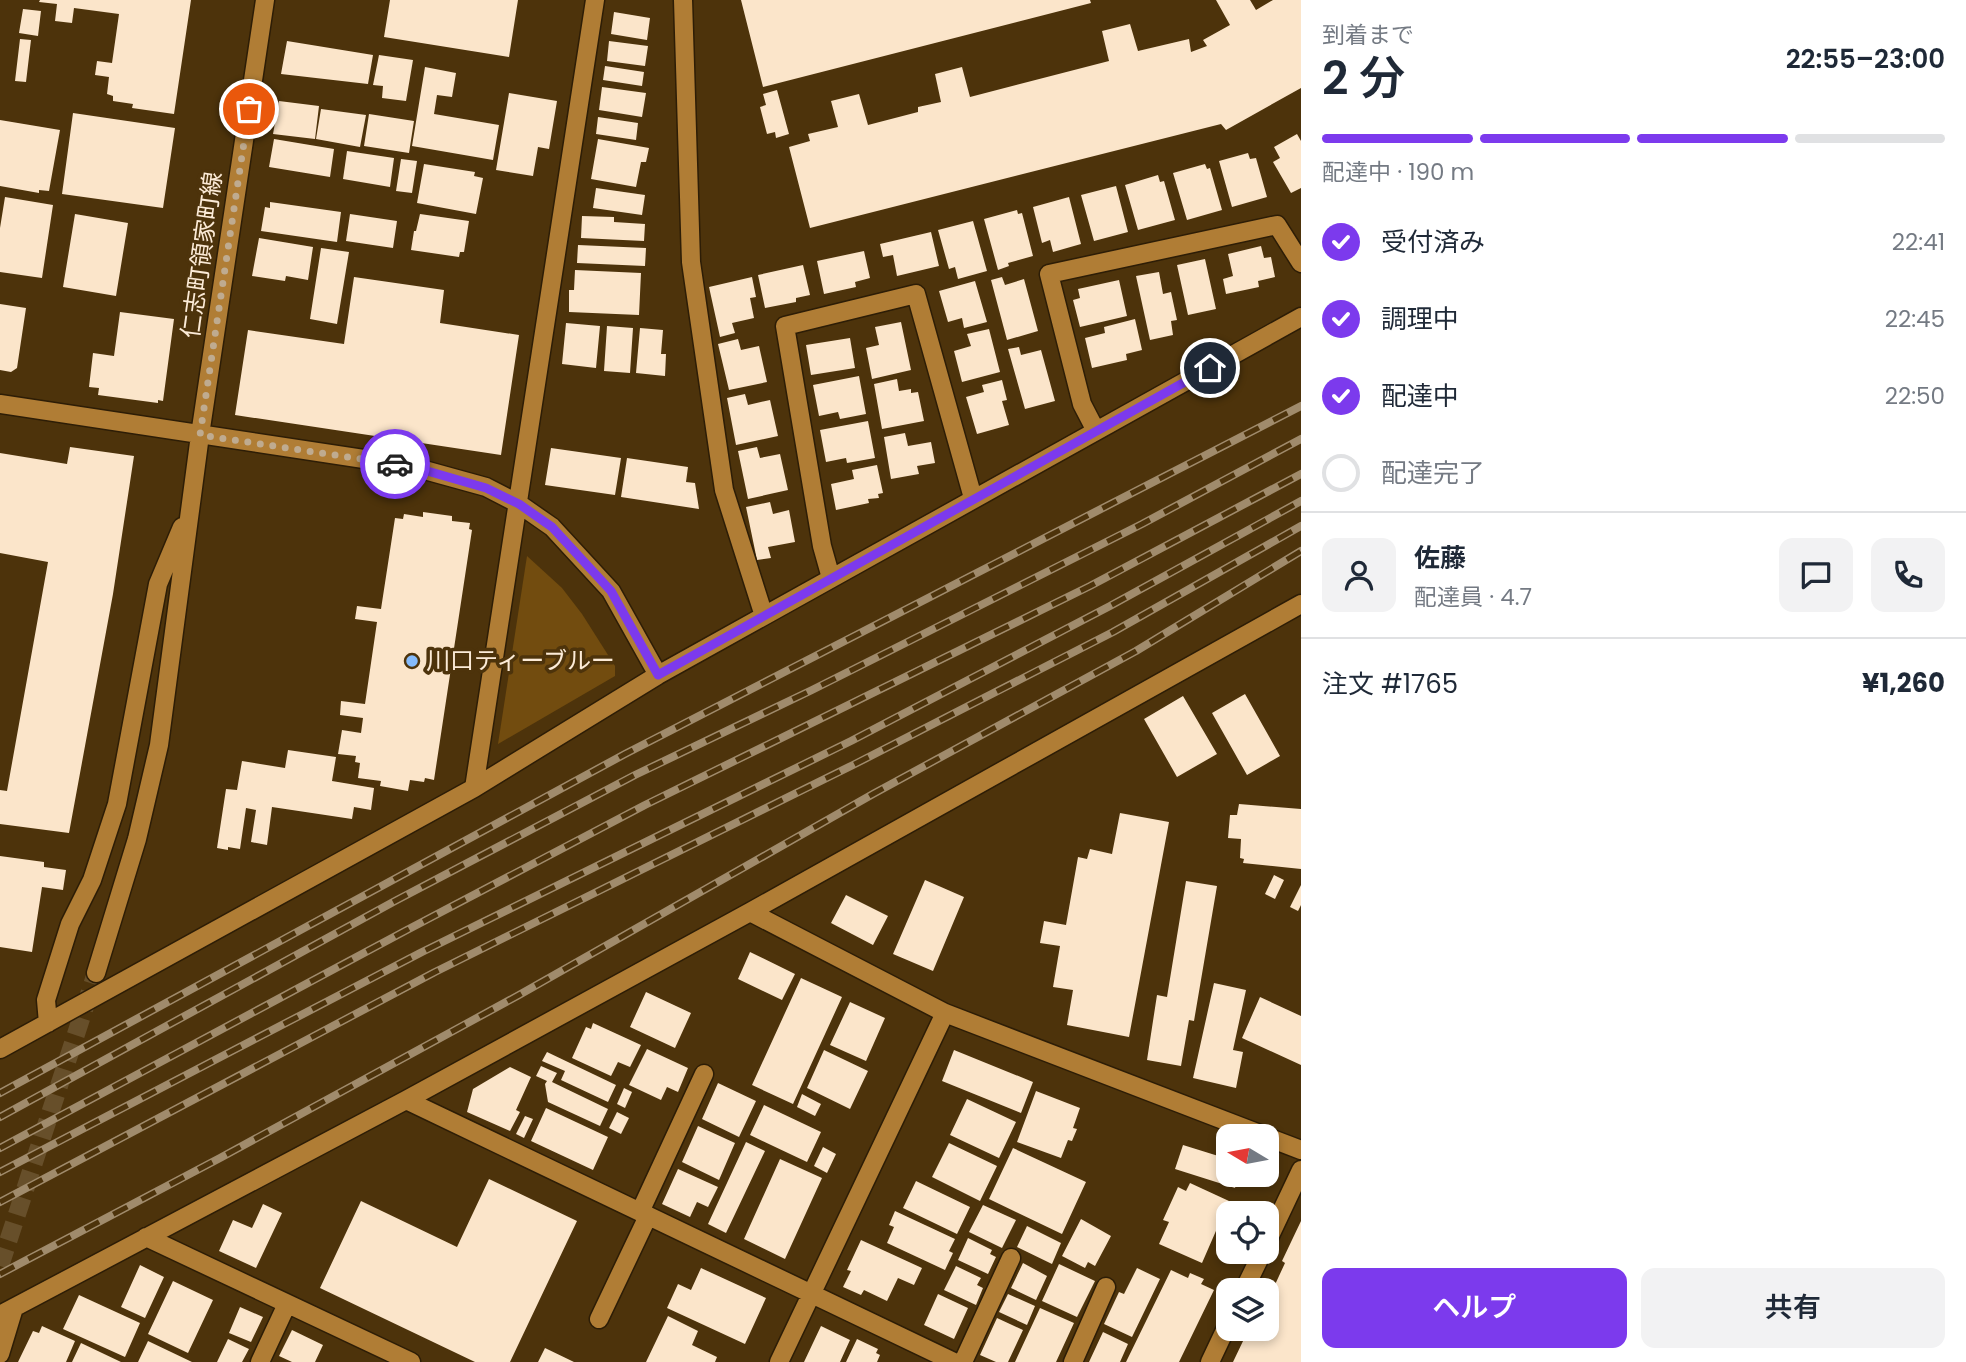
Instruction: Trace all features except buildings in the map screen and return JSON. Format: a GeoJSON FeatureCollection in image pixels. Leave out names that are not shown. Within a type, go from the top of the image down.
{"type":"FeatureCollection","features":[{"type":"Feature","properties":{"kind":"street","name":"仁志町領家町線"},"geometry":{"type":"LineString","coordinates":[[96,973],[137,839],[159,745],[200,435],[265,0]]}},
{"type":"Feature","properties":{"kind":"street"},"geometry":{"type":"LineString","coordinates":[[474,788],[596,0]]}},
{"type":"Feature","properties":{"kind":"street"},"geometry":{"type":"LineString","coordinates":[[682,0],[691,262],[724,490],[764,616]]}},
{"type":"Feature","properties":{"kind":"street"},"geometry":{"type":"LineString","coordinates":[[1096,431],[1082,404],[1049,274],[1277,225],[1301,263]]}},
{"type":"Feature","properties":{"kind":"street"},"geometry":{"type":"LineString","coordinates":[[831,578],[822,546],[785,326],[916,294],[973,498]]}},
{"type":"Feature","properties":{"kind":"street"},"geometry":{"type":"LineString","coordinates":[[0,1049],[474,788],[658,675],[1301,317]]}},
{"type":"Feature","properties":{"kind":"street"},"geometry":{"type":"LineString","coordinates":[[0,404],[410,466],[486,488],[519,504],[552,527],[611,591],[658,675]]}},
{"type":"Feature","properties":{"kind":"street"},"geometry":{"type":"LineString","coordinates":[[48,1023],[46,1000],[71,924],[92,880],[117,804],[158,584],[192,505]]}},
{"type":"Feature","properties":{"kind":"street"},"geometry":{"type":"LineString","coordinates":[[0,1354],[7,1311],[407,1100],[1301,604]]}},
{"type":"Feature","properties":{"kind":"street"},"geometry":{"type":"LineString","coordinates":[[750,912],[945,1013],[1235,1124]]}},
{"type":"Feature","properties":{"kind":"street"},"geometry":{"type":"LineString","coordinates":[[779,1362],[945,1013]]}},
{"type":"Feature","properties":{"kind":"street"},"geometry":{"type":"LineString","coordinates":[[599,1319],[704,1074]]}},
{"type":"Feature","properties":{"kind":"street"},"geometry":{"type":"LineString","coordinates":[[407,1100],[954,1362]]}},
{"type":"Feature","properties":{"kind":"street"},"geometry":{"type":"LineString","coordinates":[[1279,1141],[1301,1150]]}},
{"type":"Feature","properties":{"kind":"street"},"geometry":{"type":"LineString","coordinates":[[1279,1217],[1301,1170]]}},
{"type":"Feature","properties":{"kind":"street"},"geometry":{"type":"LineString","coordinates":[[146,1237],[411,1362]]}},
{"type":"Feature","properties":{"kind":"street"},"geometry":{"type":"LineString","coordinates":[[963,1362],[1011,1258]]}},
{"type":"Feature","properties":{"kind":"street"},"geometry":{"type":"LineString","coordinates":[[1073,1362],[1107,1287]]}},
{"type":"Feature","properties":{"kind":"street"},"geometry":{"type":"LineString","coordinates":[[260,1362],[287,1304]]}},
{"type":"Feature","properties":{"kind":"street"},"geometry":{"type":"LineString","coordinates":[[1210,1362],[1220,1341]]}},
{"type":"Feature","properties":{"kind":"shaded area"},"geometry":{"type":"Polygon","coordinates":[[[527,556],[562,588],[582,614],[615,666],[615,676],[498,744],[527,556]]]}},
{"type":"Feature","properties":{"kind":"tunnel"},"geometry":{"type":"LineString","coordinates":[[0,1266],[96,973]]}},
{"type":"Feature","properties":{"kind":"railway"},"geometry":{"type":"LineString","coordinates":[[0,1093],[625,754],[1301,406]]}},
{"type":"Feature","properties":{"kind":"railway"},"geometry":{"type":"LineString","coordinates":[[0,1117],[395,901],[635,775],[812,690],[1142,524],[1301,439]]}},
{"type":"Feature","properties":{"kind":"railway"},"geometry":{"type":"LineString","coordinates":[[0,1148],[645,805],[1090,586],[1301,474]]}},
{"type":"Feature","properties":{"kind":"railway"},"geometry":{"type":"LineString","coordinates":[[0,1172],[422,952],[851,741],[1110,606],[1301,501]]}},
{"type":"Feature","properties":{"kind":"railway"},"geometry":{"type":"LineString","coordinates":[[0,1202],[435,972],[853,765],[1113,632],[1301,526]]}},
{"type":"Feature","properties":{"kind":"railway"},"geometry":{"type":"LineString","coordinates":[[0,1274],[519,995],[873,794],[1136,651],[1301,551]]}},
{"type":"Feature","properties":{"kind":"way so far"},"geometry":{"type":"LineString","coordinates":[[249,109],[200,435],[395,464]]}},
{"type":"Feature","properties":{"kind":"place","name":"川口ティーブルー"},"geometry":{"type":"Point","coordinates":[412,661]}},
{"type":"Feature","properties":{"kind":"route"},"geometry":{"type":"LineString","coordinates":[[395,464],[486,488],[519,504],[552,527],[611,591],[658,675],[1210,368]]}}]}
